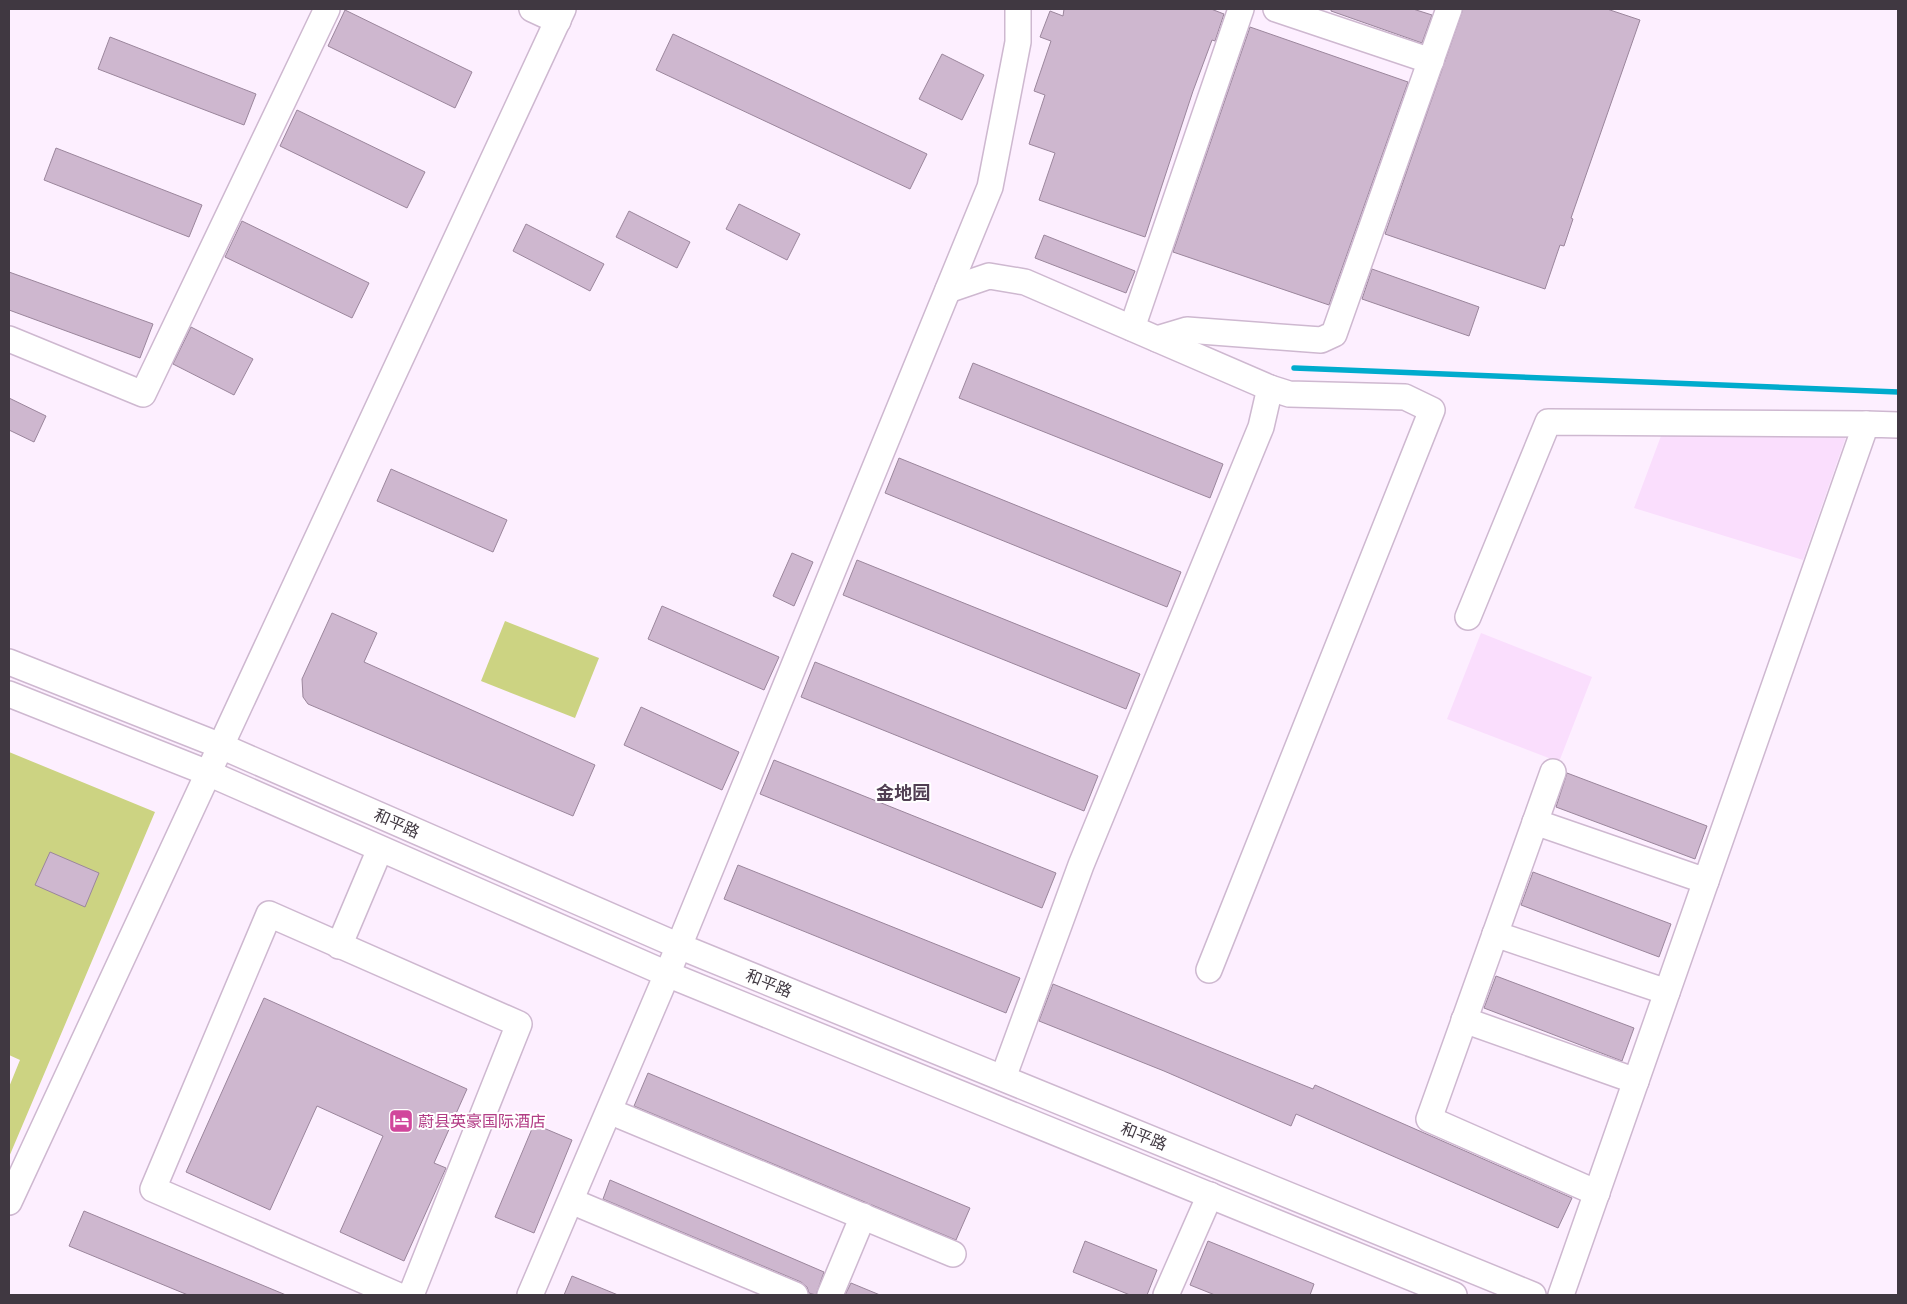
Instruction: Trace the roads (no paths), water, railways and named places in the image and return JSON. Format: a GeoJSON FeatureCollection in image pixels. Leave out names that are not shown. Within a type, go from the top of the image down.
{"type":"FeatureCollection","features":[{"type":"Feature","properties":{"kind":"street"},"geometry":{"type":"LineString","coordinates":[[9,339],[143,394],[327,9]]}},
{"type":"Feature","properties":{"kind":"street"},"geometry":{"type":"LineString","coordinates":[[9,1202],[561,15],[532,9]]}},
{"type":"Feature","properties":{"kind":"street"},"geometry":{"type":"LineString","coordinates":[[530,1295],[679,946],[990,187],[1018,42],[1018,9]]}},
{"type":"Feature","properties":{"kind":"street"},"geometry":{"type":"LineString","coordinates":[[1132,328],[1241,9]]}},
{"type":"Feature","properties":{"kind":"street"},"geometry":{"type":"LineString","coordinates":[[1276,9],[1431,61]]}},
{"type":"Feature","properties":{"kind":"street"},"geometry":{"type":"LineString","coordinates":[[1157,339],[1187,330],[1320,340],[1334,334],[1450,9]]}},
{"type":"Feature","properties":{"kind":"street"},"geometry":{"type":"LineString","coordinates":[[948,290],[988,276],[1025,282],[1270,388],[1289,394],[1405,398],[1432,410],[1209,970]]}},
{"type":"Feature","properties":{"kind":"street"},"geometry":{"type":"LineString","coordinates":[[1003,1078],[1081,865],[1261,427],[1270,388]]}},
{"type":"Feature","properties":{"kind":"street"},"geometry":{"type":"LineString","coordinates":[[1468,616],[1548,422],[1898,425]]}},
{"type":"Feature","properties":{"kind":"street"},"geometry":{"type":"LineString","coordinates":[[1561,1295],[1866,424]]}},
{"type":"Feature","properties":{"kind":"street","name":"和平路"},"geometry":{"type":"LineString","coordinates":[[9,662],[221,746],[679,946],[1533,1295]]}},
{"type":"Feature","properties":{"kind":"street","name":"和平路"},"geometry":{"type":"LineString","coordinates":[[9,694],[208,773],[667,974],[1454,1295]]}},
{"type":"Feature","properties":{"kind":"street"},"geometry":{"type":"LineString","coordinates":[[1553,772],[1429,1119],[1597,1193]]}},
{"type":"Feature","properties":{"kind":"street"},"geometry":{"type":"LineString","coordinates":[[1535,822],[1706,881]]}},
{"type":"Feature","properties":{"kind":"street"},"geometry":{"type":"LineString","coordinates":[[339,946],[380,848]]}},
{"type":"Feature","properties":{"kind":"street"},"geometry":{"type":"LineString","coordinates":[[397,1295],[153,1189],[269,914],[519,1024],[411,1295]]}},
{"type":"Feature","properties":{"kind":"street"},"geometry":{"type":"LineString","coordinates":[[1495,934],[1667,992]]}},
{"type":"Feature","properties":{"kind":"street"},"geometry":{"type":"LineString","coordinates":[[1464,1020],[1636,1082]]}},
{"type":"Feature","properties":{"kind":"street"},"geometry":{"type":"LineString","coordinates":[[546,1295],[642,1064]]}},
{"type":"Feature","properties":{"kind":"street"},"geometry":{"type":"LineString","coordinates":[[621,1116],[953,1254]]}},
{"type":"Feature","properties":{"kind":"street"},"geometry":{"type":"LineString","coordinates":[[1166,1295],[1210,1195]]}},
{"type":"Feature","properties":{"kind":"street"},"geometry":{"type":"LineString","coordinates":[[583,1206],[795,1295]]}},
{"type":"Feature","properties":{"kind":"street"},"geometry":{"type":"LineString","coordinates":[[830,1295],[863,1216]]}},
{"type":"Feature","properties":{"kind":"waterway"},"geometry":{"type":"LineString","coordinates":[[1294,368],[1898,392]]}},
{"type":"Feature","properties":{"kind":"place","name":"蔚县英豪国际酒店"},"geometry":{"type":"Point","coordinates":[401,1121]}},
{"type":"Feature","properties":{"kind":"district","name":"金地园"},"geometry":{"type":"Point","coordinates":[903,793]}}]}
